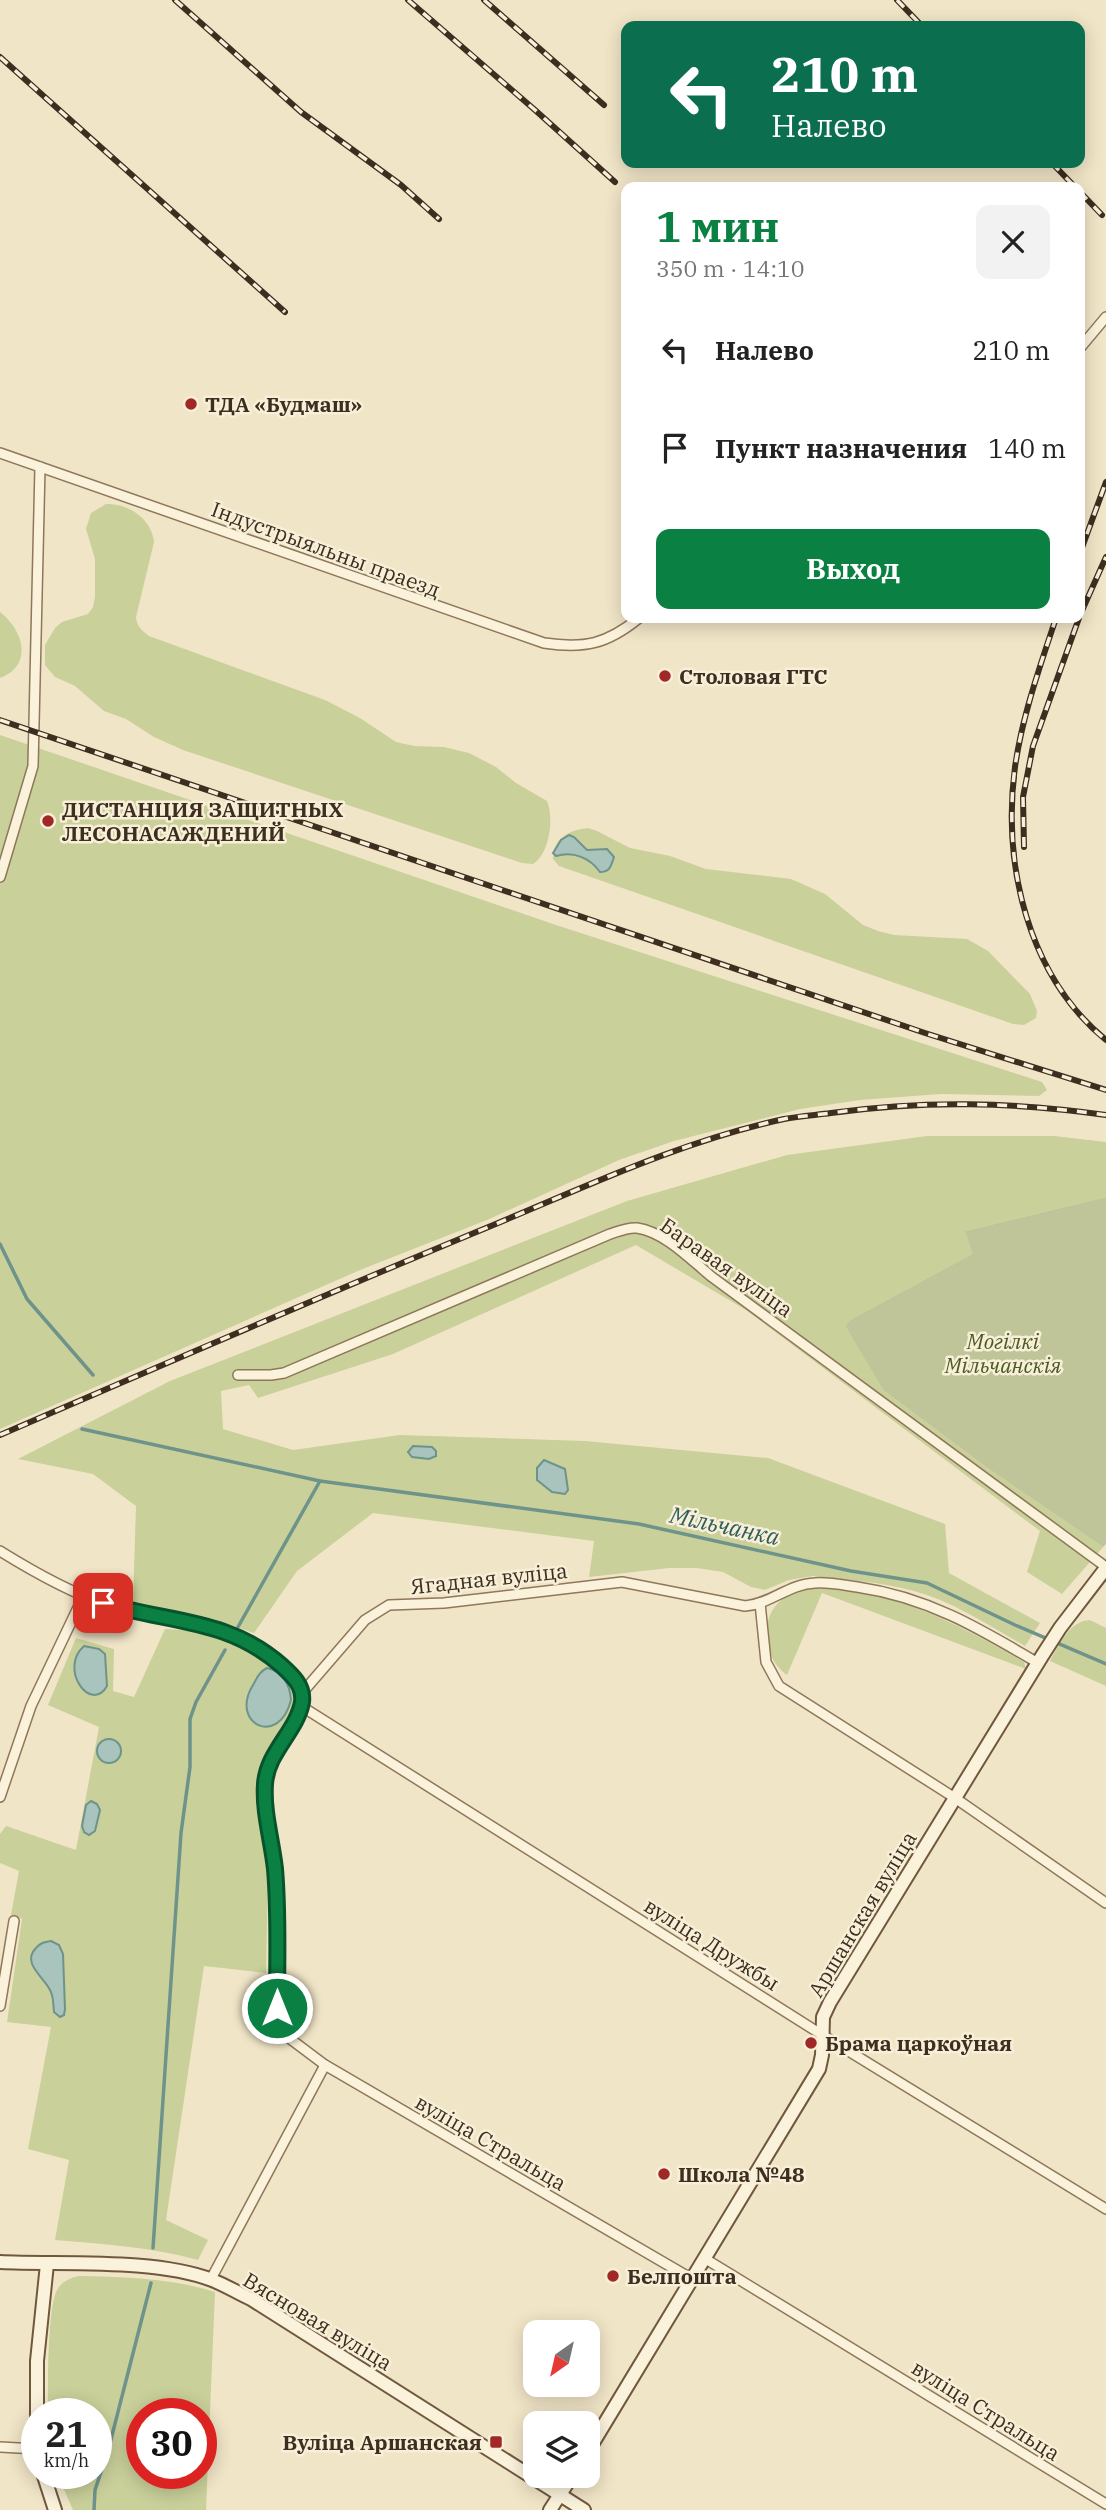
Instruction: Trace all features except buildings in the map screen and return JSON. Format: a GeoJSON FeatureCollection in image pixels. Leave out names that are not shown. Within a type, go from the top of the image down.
{"type":"FeatureCollection","features":[{"type":"Feature","properties":{"kind":"street"},"geometry":{"type":"LineString","coordinates":[[1085,342],[1106,317]]}},
{"type":"Feature","properties":{"kind":"street","name":"Індустрыяльны праезд"},"geometry":{"type":"LineString","coordinates":[[0,453],[544,643],[567,647],[593,644],[616,635],[632,623]]}},
{"type":"Feature","properties":{"kind":"street"},"geometry":{"type":"LineString","coordinates":[[0,877],[33,766],[40,467]]}},
{"type":"Feature","properties":{"kind":"street","name":"Баравая вуліца"},"geometry":{"type":"LineString","coordinates":[[238,1375],[271,1376],[284,1373],[610,1234],[636,1228],[667,1241],[1106,1567]]}},
{"type":"Feature","properties":{"kind":"street"},"geometry":{"type":"LineString","coordinates":[[0,1551],[84,1595],[123,1609],[200,1624],[242,1638],[293,1675],[302,1693],[300,1706]]}},
{"type":"Feature","properties":{"kind":"street","name":"Аршанская вуліца"},"geometry":{"type":"LineString","coordinates":[[600,2431],[819,2069],[824,2036],[823,2017],[830,2002],[1060,1628],[1106,1567]]}},
{"type":"Feature","properties":{"kind":"street","name":"Ягадная вуліца"},"geometry":{"type":"LineString","coordinates":[[302,1693],[345,1640],[365,1620],[389,1605],[444,1603],[622,1581],[736,1606],[760,1603],[801,1585],[816,1583],[898,1595],[955,1616],[1040,1660]]}},
{"type":"Feature","properties":{"kind":"street"},"geometry":{"type":"LineString","coordinates":[[0,1797],[31,1706],[84,1595]]}},
{"type":"Feature","properties":{"kind":"street"},"geometry":{"type":"LineString","coordinates":[[760,1603],[766,1661],[779,1686],[955,1798],[1106,1903]]}},
{"type":"Feature","properties":{"kind":"street","name":"вуліца Стральца"},"geometry":{"type":"LineString","coordinates":[[300,1706],[271,1760],[265,1784],[276,1882],[277,2029],[325,2065],[692,2279]]}},
{"type":"Feature","properties":{"kind":"street","name":"вуліца Дружбы"},"geometry":{"type":"LineString","coordinates":[[300,1706],[824,2036],[1106,2209]]}},
{"type":"Feature","properties":{"kind":"street"},"geometry":{"type":"LineString","coordinates":[[0,2006],[14,1921]]}},
{"type":"Feature","properties":{"kind":"street"},"geometry":{"type":"LineString","coordinates":[[211,2279],[325,2065]]}},
{"type":"Feature","properties":{"kind":"street","name":"вуліца Стральца"},"geometry":{"type":"LineString","coordinates":[[704,2258],[1106,2504]]}},
{"type":"Feature","properties":{"kind":"street","name":"Вясновая вуліца"},"geometry":{"type":"LineString","coordinates":[[0,2262],[121,2265],[211,2279],[251,2299],[584,2510]]}},
{"type":"Feature","properties":{"kind":"street"},"geometry":{"type":"LineString","coordinates":[[37,2398],[37,2361],[47,2264]]}},
{"type":"Feature","properties":{"kind":"street"},"geometry":{"type":"LineString","coordinates":[[0,2447],[21,2448]]}},
{"type":"Feature","properties":{"kind":"street"},"geometry":{"type":"LineString","coordinates":[[550,2510],[564,2488]]}},
{"type":"Feature","properties":{"kind":"street"},"geometry":{"type":"LineString","coordinates":[[48,2489],[55,2510]]}},
{"type":"Feature","properties":{"kind":"green space"},"geometry":{"type":"Polygon","coordinates":[[[106,504],[122,506],[138,514],[149,526],[152,534],[154,542],[136,617],[138,625],[146,634],[325,700],[360,718],[396,742],[414,746],[444,747],[469,753],[496,767],[516,783],[547,801],[550,816],[549,835],[539,859],[533,864],[522,863],[183,750],[154,737],[126,719],[104,711],[75,686],[55,677],[45,665],[45,645],[62,622],[88,614],[93,607],[95,559],[86,529],[91,513],[106,504]]]}},
{"type":"Feature","properties":{"kind":"green space"},"geometry":{"type":"Polygon","coordinates":[[[0,612],[8,619],[19,637],[21,656],[18,665],[0,678],[0,612]]]}},
{"type":"Feature","properties":{"kind":"green space"},"geometry":{"type":"Polygon","coordinates":[[[0,735],[556,925],[1042,1082],[1047,1090],[1039,1096],[941,1094],[860,1100],[800,1109],[674,1141],[619,1160],[487,1220],[360,1270],[0,1429],[0,735]]]}},
{"type":"Feature","properties":{"kind":"green space"},"geometry":{"type":"Polygon","coordinates":[[[588,828],[630,848],[670,856],[706,869],[791,879],[825,894],[863,925],[878,931],[894,935],[967,939],[988,951],[1030,994],[1037,1011],[1036,1018],[1024,1025],[1013,1024],[559,866],[553,859],[559,840],[569,833],[588,828]]]}},
{"type":"Feature","properties":{"kind":"green space"},"geometry":{"type":"Polygon","coordinates":[[[927,1136],[1054,1136],[1106,1142],[1106,1197],[965,1231],[972,1254],[850,1320],[845,1326],[883,1390],[986,1467],[1103,1547],[1062,1594],[1027,1572],[1040,1531],[746,1310],[636,1245],[393,1354],[258,1398],[249,1385],[221,1391],[223,1429],[293,1450],[400,1435],[585,1441],[768,1458],[945,1524],[949,1573],[1040,1623],[1025,1646],[957,1608],[902,1588],[813,1576],[789,1580],[765,1590],[751,1587],[723,1572],[697,1568],[669,1568],[589,1577],[594,1541],[373,1513],[297,1571],[254,1633],[199,1615],[160,1610],[133,1602],[136,1506],[93,1474],[18,1459],[170,1381],[627,1201],[787,1155],[927,1136]]]}},
{"type":"Feature","properties":{"kind":"green space","name":"Могілкі Мільчанскія"},"geometry":{"type":"Polygon","coordinates":[[[1106,1197],[1106,1544],[1103,1547],[986,1467],[883,1390],[845,1326],[850,1320],[972,1254],[965,1231],[1106,1197]]]}},
{"type":"Feature","properties":{"kind":"green space"},"geometry":{"type":"Polygon","coordinates":[[[811,1588],[869,1594],[922,1610],[1024,1662],[1026,1669],[822,1593],[787,1675],[778,1667],[771,1654],[767,1637],[769,1617],[778,1603],[785,1598],[811,1588]]]}},
{"type":"Feature","properties":{"kind":"green space"},"geometry":{"type":"Polygon","coordinates":[[[1090,1620],[1106,1628],[1106,1686],[1050,1661],[1071,1629],[1076,1624],[1090,1620]]]}},
{"type":"Feature","properties":{"kind":"green space"},"geometry":{"type":"Polygon","coordinates":[[[165,1629],[204,1631],[235,1641],[275,1668],[294,1691],[294,1706],[265,1755],[258,1782],[257,1797],[268,1877],[266,1973],[204,1966],[166,2220],[208,2240],[198,2260],[145,2249],[55,2240],[69,2160],[28,2149],[51,2027],[7,2022],[22,1919],[11,1915],[19,1871],[0,1863],[0,1834],[6,1826],[76,1850],[99,1727],[48,1705],[76,1638],[114,1649],[113,1691],[134,1697],[165,1629]]]}},
{"type":"Feature","properties":{"kind":"green space"},"geometry":{"type":"Polygon","coordinates":[[[79,2276],[148,2279],[215,2292],[211,2398],[126,2398],[126,2489],[207,2489],[206,2510],[73,2510],[64,2489],[112,2489],[112,2398],[48,2398],[50,2326],[54,2298],[61,2284],[79,2276]]]}},
{"type":"Feature","properties":{"kind":"water"},"geometry":{"type":"Polygon","coordinates":[[[569,835],[587,850],[607,849],[614,857],[610,868],[600,872],[581,857],[569,854],[556,856],[553,853],[561,840],[569,835]]]}},
{"type":"Feature","properties":{"kind":"water"},"geometry":{"type":"Polygon","coordinates":[[[413,1446],[432,1447],[436,1456],[429,1459],[412,1457],[408,1452],[413,1446]]]}},
{"type":"Feature","properties":{"kind":"water"},"geometry":{"type":"Polygon","coordinates":[[[544,1460],[565,1469],[568,1490],[565,1494],[552,1492],[537,1480],[537,1468],[544,1460]]]}},
{"type":"Feature","properties":{"kind":"water"},"geometry":{"type":"Polygon","coordinates":[[[84,1646],[99,1649],[105,1654],[107,1686],[100,1693],[93,1695],[80,1685],[74,1666],[77,1655],[84,1646]]]}},
{"type":"Feature","properties":{"kind":"water"},"geometry":{"type":"Polygon","coordinates":[[[267,1668],[284,1679],[291,1700],[285,1715],[277,1723],[267,1727],[251,1720],[247,1711],[247,1699],[260,1673],[267,1668]]]}},
{"type":"Feature","properties":{"kind":"water"},"geometry":{"type":"Polygon","coordinates":[[[109,1739],[118,1742],[121,1751],[118,1760],[109,1763],[100,1760],[97,1751],[100,1742],[109,1739]]]}},
{"type":"Feature","properties":{"kind":"water"},"geometry":{"type":"Polygon","coordinates":[[[91,1801],[97,1804],[100,1810],[95,1831],[89,1835],[84,1832],[82,1826],[86,1805],[91,1801]]]}},
{"type":"Feature","properties":{"kind":"water"},"geometry":{"type":"Polygon","coordinates":[[[51,1941],[59,1945],[63,1954],[65,2009],[64,2015],[60,2017],[54,2012],[50,1990],[35,1970],[31,1959],[38,1946],[51,1941]]]}},
{"type":"Feature","properties":{"kind":"waterway"},"geometry":{"type":"LineString","coordinates":[[0,1244],[27,1299],[93,1375]]}},
{"type":"Feature","properties":{"kind":"waterway","name":"Мільчанка"},"geometry":{"type":"LineString","coordinates":[[82,1429],[320,1481],[639,1524],[851,1571],[927,1583],[1106,1664]]}},
{"type":"Feature","properties":{"kind":"waterway"},"geometry":{"type":"LineString","coordinates":[[238,1627],[320,1481]]}},
{"type":"Feature","properties":{"kind":"waterway"},"geometry":{"type":"LineString","coordinates":[[153,2248],[181,1833],[190,1767],[190,1719],[196,1702],[225,1650]]}},
{"type":"Feature","properties":{"kind":"waterway"},"geometry":{"type":"LineString","coordinates":[[94,2510],[95,2490],[108,2451],[151,2283]]}},
{"type":"Feature","properties":{"kind":"railway"},"geometry":{"type":"LineString","coordinates":[[175,0],[301,112],[401,185],[439,219]]}},
{"type":"Feature","properties":{"kind":"railway"},"geometry":{"type":"LineString","coordinates":[[408,0],[615,182]]}},
{"type":"Feature","properties":{"kind":"railway"},"geometry":{"type":"LineString","coordinates":[[484,0],[604,105]]}},
{"type":"Feature","properties":{"kind":"railway"},"geometry":{"type":"LineString","coordinates":[[897,0],[917,21]]}},
{"type":"Feature","properties":{"kind":"railway"},"geometry":{"type":"LineString","coordinates":[[0,57],[285,312]]}},
{"type":"Feature","properties":{"kind":"railway"},"geometry":{"type":"LineString","coordinates":[[1057,168],[1070,182]]}},
{"type":"Feature","properties":{"kind":"railway"},"geometry":{"type":"LineString","coordinates":[[1085,197],[1102,215]]}},
{"type":"Feature","properties":{"kind":"railway"},"geometry":{"type":"LineString","coordinates":[[1085,539],[1106,482]]}},
{"type":"Feature","properties":{"kind":"railway"},"geometry":{"type":"LineString","coordinates":[[1085,604],[1106,557]]}},
{"type":"Feature","properties":{"kind":"railway"},"geometry":{"type":"LineString","coordinates":[[1054,623],[1032,692],[1018,748],[1012,804],[1013,842],[1026,916],[1040,951],[1057,984],[1079,1014],[1106,1040]]}},
{"type":"Feature","properties":{"kind":"railway"},"geometry":{"type":"LineString","coordinates":[[1024,847],[1023,797],[1033,746],[1077,623]]}},
{"type":"Feature","properties":{"kind":"railway"},"geometry":{"type":"LineString","coordinates":[[0,720],[925,1033],[1106,1090]]}},
{"type":"Feature","properties":{"kind":"railway"},"geometry":{"type":"LineString","coordinates":[[0,1435],[596,1182],[670,1153],[746,1128],[802,1116],[935,1104],[1037,1107],[1106,1115]]}},
{"type":"Feature","properties":{"kind":"place","name":"ТДА «Будмаш»"},"geometry":{"type":"Point","coordinates":[191,404]}},
{"type":"Feature","properties":{"kind":"place","name":"Столовая ГТС"},"geometry":{"type":"Point","coordinates":[665,676]}},
{"type":"Feature","properties":{"kind":"place","name":"ДИСТАНЦИЯ ЗАЩИТНЫХ ЛЕСОНАСАЖДЕНИЙ"},"geometry":{"type":"Point","coordinates":[48,821]}},
{"type":"Feature","properties":{"kind":"place","name":"Брама царкоўная"},"geometry":{"type":"Point","coordinates":[811,2043]}},
{"type":"Feature","properties":{"kind":"place","name":"Школа №48"},"geometry":{"type":"Point","coordinates":[664,2174]}},
{"type":"Feature","properties":{"kind":"place","name":"Белпошта"},"geometry":{"type":"Point","coordinates":[613,2276]}},
{"type":"Feature","properties":{"kind":"place","name":"Вуліца Аршанская"},"geometry":{"type":"Point","coordinates":[496,2442]}},
{"type":"Feature","properties":{"kind":"route"},"geometry":{"type":"LineString","coordinates":[[103,1603],[221,1629],[258,1647],[293,1675],[298,1683],[302,1701],[271,1760],[265,1784],[276,1882],[277,2008]]}}]}
